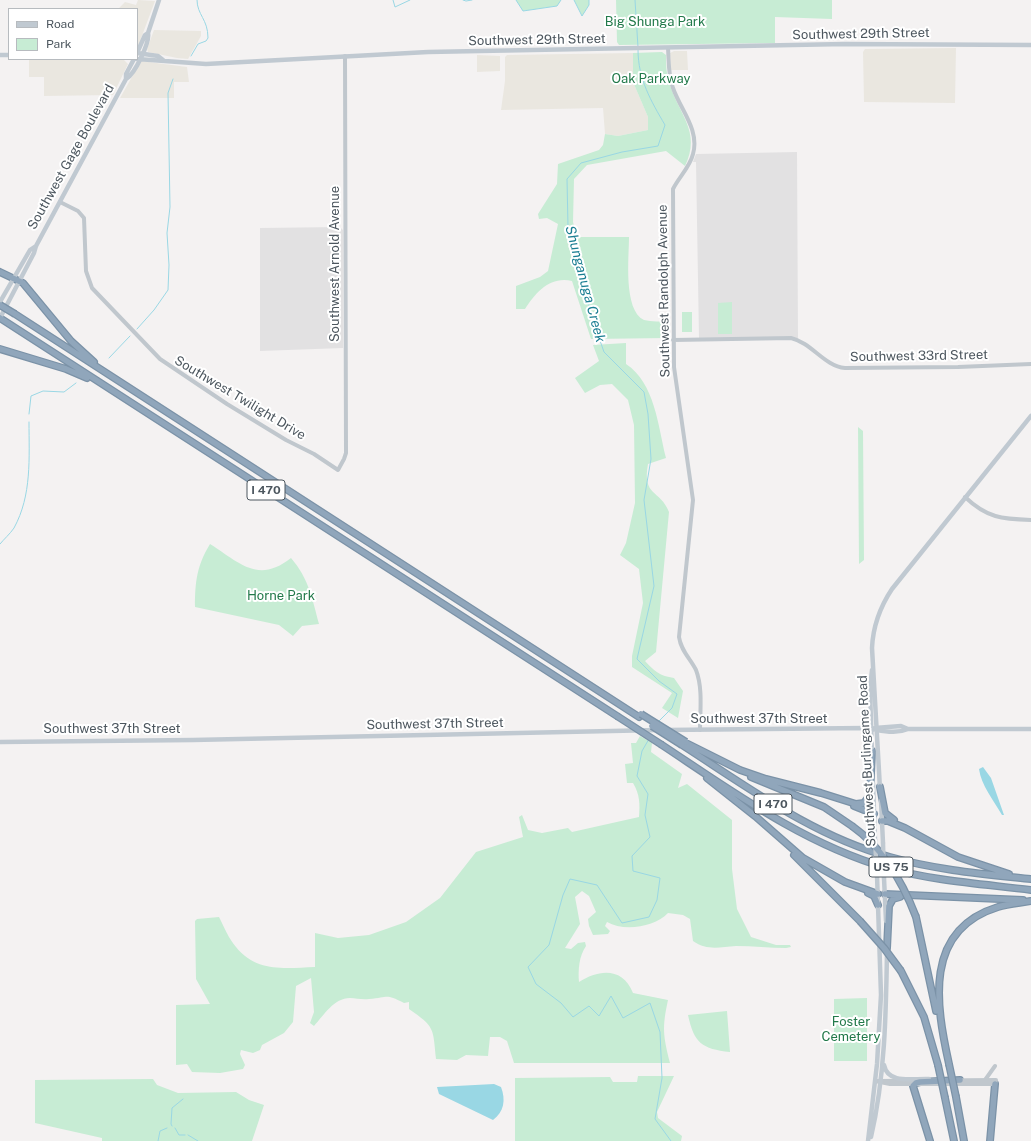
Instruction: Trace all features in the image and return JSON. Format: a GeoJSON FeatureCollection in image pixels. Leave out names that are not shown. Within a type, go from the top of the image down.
{"type":"FeatureCollection","features":[{"type":"Feature","properties":{"kind":"highway"},"geometry":{"type":"LineString","coordinates":[[0,272],[20,281],[77,347],[119,382]]}},
{"type":"Feature","properties":{"kind":"highway","name":"I 470"},"geometry":{"type":"LineString","coordinates":[[0,304],[606,696],[685,744],[790,815],[828,834],[888,857],[927,866],[1030,879]]}},
{"type":"Feature","properties":{"kind":"highway","name":"I 470"},"geometry":{"type":"LineString","coordinates":[[0,318],[698,769],[802,834],[853,856],[888,868],[920,875],[1031,890]]}},
{"type":"Feature","properties":{"kind":"highway"},"geometry":{"type":"LineString","coordinates":[[0,349],[72,371],[113,391]]}},
{"type":"Feature","properties":{"kind":"highway"},"geometry":{"type":"LineString","coordinates":[[685,744],[740,770],[766,779],[849,802],[874,814]]}},
{"type":"Feature","properties":{"kind":"highway","name":"US 75"},"geometry":{"type":"LineString","coordinates":[[685,744],[740,773],[824,807],[852,826],[870,842],[891,868],[904,889],[916,917],[956,1097],[964,1141]]}},
{"type":"Feature","properties":{"kind":"highway"},"geometry":{"type":"LineString","coordinates":[[849,802],[861,804],[869,797],[872,751]]}},
{"type":"Feature","properties":{"kind":"highway"},"geometry":{"type":"LineString","coordinates":[[698,769],[803,858],[853,888],[870,894],[878,904]]}},
{"type":"Feature","properties":{"kind":"highway"},"geometry":{"type":"LineString","coordinates":[[880,787],[884,810],[887,816],[924,836],[940,848]]}},
{"type":"Feature","properties":{"kind":"highway"},"geometry":{"type":"LineString","coordinates":[[748,810],[860,921],[879,941],[901,971],[924,1017],[938,1065],[954,1141]]}},
{"type":"Feature","properties":{"kind":"highway"},"geometry":{"type":"LineString","coordinates":[[882,820],[905,828],[940,848],[979,865],[1030,879]]}},
{"type":"Feature","properties":{"kind":"highway"},"geometry":{"type":"LineString","coordinates":[[845,882],[878,894]]}},
{"type":"Feature","properties":{"kind":"highway"},"geometry":{"type":"LineString","coordinates":[[885,894],[1031,900]]}},
{"type":"Feature","properties":{"kind":"highway"},"geometry":{"type":"LineString","coordinates":[[887,948],[888,911],[890,903],[898,897],[911,896]]}},
{"type":"Feature","properties":{"kind":"highway"},"geometry":{"type":"LineString","coordinates":[[943,1038],[938,986],[941,966],[950,944],[964,927],[981,914],[1004,905],[1031,900]]}},
{"type":"Feature","properties":{"kind":"highway"},"geometry":{"type":"LineString","coordinates":[[930,1141],[913,1090],[914,1084],[920,1082],[960,1080]]}},
{"type":"Feature","properties":{"kind":"highway"},"geometry":{"type":"LineString","coordinates":[[990,1141],[996,1082]]}},
{"type":"Feature","properties":{"kind":"main road","name":"Southwest Gage Boulevard"},"geometry":{"type":"LineString","coordinates":[[138,59],[139,53],[149,37],[148,33],[159,0]]}},
{"type":"Feature","properties":{"kind":"main road","name":"Southwest 29th Street"},"geometry":{"type":"LineString","coordinates":[[138,59],[206,64],[428,52],[648,49],[845,44],[1031,45]]}},
{"type":"Feature","properties":{"kind":"main road","name":"Southwest 29th Street"},"geometry":{"type":"LineString","coordinates":[[139,53],[158,56],[163,60]]}},
{"type":"Feature","properties":{"kind":"main road","name":"Southwest Gage Boulevard"},"geometry":{"type":"LineString","coordinates":[[0,318],[34,253],[36,246],[126,79],[126,74],[133,60]]}},
{"type":"Feature","properties":{"kind":"main road","name":"Southwest Gage Boulevard"},"geometry":{"type":"LineString","coordinates":[[126,79],[130,77],[138,60]]}},
{"type":"Feature","properties":{"kind":"main road","name":"Southwest Gage Boulevard"},"geometry":{"type":"LineString","coordinates":[[0,304],[30,250],[36,246]]}},
{"type":"Feature","properties":{"kind":"main road","name":"Southwest Burlingame Road"},"geometry":{"type":"LineString","coordinates":[[869,1141],[881,995],[870,689],[874,629],[885,599],[1031,416]]}},
{"type":"Feature","properties":{"kind":"main road","name":"Southwest Burlingame Road"},"geometry":{"type":"LineString","coordinates":[[869,1141],[883,1058],[887,948],[875,677],[872,667]]}},
{"type":"Feature","properties":{"kind":"main road","name":"Southwest 37th Street"},"geometry":{"type":"LineString","coordinates":[[0,742],[193,740],[700,730],[877,729],[902,732],[908,729],[1031,729]]}},
{"type":"Feature","properties":{"kind":"main road"},"geometry":{"type":"LineString","coordinates":[[874,814],[882,820],[877,824],[875,829]]}},
{"type":"Feature","properties":{"kind":"main road"},"geometry":{"type":"LineString","coordinates":[[878,894],[885,894]]}},
{"type":"Feature","properties":{"kind":"main road"},"geometry":{"type":"LineString","coordinates":[[883,1058],[886,1071],[895,1078],[938,1080]]}},
{"type":"Feature","properties":{"kind":"street","name":"Southwest Randolph Avenue"},"geometry":{"type":"LineString","coordinates":[[668,48],[671,82],[691,126],[695,146],[691,161],[678,178],[673,189],[673,340],[675,378],[693,505],[679,637],[684,653],[695,668],[699,679],[700,730]]}},
{"type":"Feature","properties":{"kind":"street","name":"Southwest Arnold Avenue"},"geometry":{"type":"LineString","coordinates":[[338,470],[346,453],[345,56]]}},
{"type":"Feature","properties":{"kind":"street","name":"Southwest Twilight Drive"},"geometry":{"type":"LineString","coordinates":[[60,202],[78,211],[84,218],[86,271],[92,288],[160,359],[227,404],[286,440],[311,452],[338,470]]}},
{"type":"Feature","properties":{"kind":"street","name":"Southwest 33rd Street"},"geometry":{"type":"LineString","coordinates":[[673,340],[791,338],[804,343],[833,365],[845,368],[958,367],[1031,364]]}},
{"type":"Feature","properties":{"kind":"street"},"geometry":{"type":"LineString","coordinates":[[966,497],[979,509],[992,516],[1031,520]]}},
{"type":"Feature","properties":{"kind":"street"},"geometry":{"type":"LineString","coordinates":[[985,1080],[995,1066]]}},
{"type":"Feature","properties":{"kind":"street"},"geometry":{"type":"LineString","coordinates":[[880,1082],[938,1080],[985,1080],[996,1082]]}},
{"type":"Feature","properties":{"kind":"street"},"geometry":{"type":"LineString","coordinates":[[875,1081],[890,1084],[996,1082]]}},
{"type":"Feature","properties":{"kind":"shaded area"},"geometry":{"type":"Polygon","coordinates":[[[138,0],[155,1],[138,46],[138,8],[119,8],[125,2],[136,5],[138,0]]]}},
{"type":"Feature","properties":{"kind":"shaded area"},"geometry":{"type":"Polygon","coordinates":[[[154,30],[201,31],[201,36],[188,59],[177,58],[148,52],[147,49],[154,30]]]}},
{"type":"Feature","properties":{"kind":"shaded area"},"geometry":{"type":"Polygon","coordinates":[[[956,48],[955,103],[864,102],[863,52],[865,49],[956,48]]]}},
{"type":"Feature","properties":{"kind":"shaded area"},"geometry":{"type":"Polygon","coordinates":[[[674,51],[687,51],[688,70],[671,70],[670,53],[674,51]]]}},
{"type":"Feature","properties":{"kind":"shaded area"},"geometry":{"type":"Polygon","coordinates":[[[633,53],[633,82],[648,117],[648,130],[618,136],[605,134],[603,108],[501,110],[505,81],[505,57],[507,55],[633,53]]]}},
{"type":"Feature","properties":{"kind":"shaded area"},"geometry":{"type":"Polygon","coordinates":[[[477,55],[500,56],[500,71],[477,72],[477,55]]]}},
{"type":"Feature","properties":{"kind":"shaded area"},"geometry":{"type":"Polygon","coordinates":[[[29,60],[124,60],[128,64],[113,95],[44,96],[44,77],[29,77],[29,60]]]}},
{"type":"Feature","properties":{"kind":"shaded area"},"geometry":{"type":"Polygon","coordinates":[[[141,61],[187,67],[189,82],[174,82],[174,98],[120,98],[141,61]]]}},
{"type":"Feature","properties":{"kind":"shaded area"},"geometry":{"type":"Polygon","coordinates":[[[797,152],[798,338],[699,338],[696,162],[693,162],[696,154],[797,152]]]}},
{"type":"Feature","properties":{"kind":"shaded area"},"geometry":{"type":"Polygon","coordinates":[[[340,227],[343,230],[343,348],[260,351],[260,228],[340,227]]]}},
{"type":"Feature","properties":{"kind":"green space"},"geometry":{"type":"Polygon","coordinates":[[[516,0],[561,0],[557,6],[523,11],[516,0]]]}},
{"type":"Feature","properties":{"kind":"green space"},"geometry":{"type":"Polygon","coordinates":[[[574,0],[589,0],[589,5],[582,16],[574,0]]]}},
{"type":"Feature","properties":{"kind":"green space","name":"Big Shunga Park"},"geometry":{"type":"Polygon","coordinates":[[[616,0],[832,0],[832,19],[775,17],[775,43],[619,45],[617,42],[616,0]]]}},
{"type":"Feature","properties":{"kind":"green space","name":"Oak Parkway"},"geometry":{"type":"Polygon","coordinates":[[[662,52],[666,55],[669,82],[690,132],[690,154],[685,166],[666,151],[587,165],[574,179],[573,222],[577,237],[629,237],[628,269],[630,295],[633,306],[637,314],[644,320],[669,322],[669,336],[667,338],[591,339],[572,281],[564,280],[550,283],[539,291],[525,309],[516,309],[516,286],[540,277],[548,271],[558,224],[547,218],[539,219],[538,214],[557,184],[558,164],[599,150],[603,145],[605,134],[618,136],[648,130],[648,117],[633,82],[633,53],[662,52]]]}},
{"type":"Feature","properties":{"kind":"green space"},"geometry":{"type":"Polygon","coordinates":[[[732,302],[732,334],[718,334],[718,303],[732,302]]]}},
{"type":"Feature","properties":{"kind":"green space"},"geometry":{"type":"Polygon","coordinates":[[[682,312],[692,312],[692,332],[682,332],[682,312]]]}},
{"type":"Feature","properties":{"kind":"green space"},"geometry":{"type":"Polygon","coordinates":[[[626,343],[626,364],[636,372],[649,394],[654,406],[666,458],[648,464],[647,482],[653,492],[661,499],[669,512],[656,652],[645,661],[651,668],[665,676],[674,678],[683,691],[678,718],[662,708],[672,693],[632,667],[632,656],[643,603],[639,569],[620,555],[626,543],[635,503],[634,425],[628,400],[612,384],[600,385],[585,393],[575,378],[599,361],[593,345],[626,343]]]}},
{"type":"Feature","properties":{"kind":"green space"},"geometry":{"type":"Polygon","coordinates":[[[858,427],[863,431],[864,560],[859,564],[858,427]]]}},
{"type":"Feature","properties":{"kind":"green space","name":"Horne Park"},"geometry":{"type":"Polygon","coordinates":[[[210,544],[240,564],[259,570],[279,566],[291,558],[306,581],[319,624],[302,626],[293,636],[279,625],[195,607],[198,574],[202,559],[210,544]]]}},
{"type":"Feature","properties":{"kind":"green space"},"geometry":{"type":"Polygon","coordinates":[[[640,736],[652,743],[651,752],[682,774],[678,788],[687,784],[732,820],[732,869],[737,909],[751,937],[776,945],[790,945],[791,947],[736,946],[714,948],[703,946],[693,941],[690,919],[683,915],[668,913],[655,922],[647,925],[622,927],[607,922],[605,926],[610,931],[608,934],[593,935],[588,919],[596,912],[589,896],[582,891],[575,897],[580,924],[565,948],[571,949],[578,943],[585,942],[586,946],[580,963],[579,982],[594,975],[610,973],[623,978],[633,993],[668,1000],[664,1032],[670,1063],[514,1063],[507,1041],[500,1037],[490,1037],[488,1056],[466,1055],[457,1060],[436,1059],[431,1029],[424,1020],[409,1009],[409,1002],[404,1003],[389,997],[344,999],[334,1004],[314,1026],[310,1023],[314,1012],[311,978],[296,986],[293,1022],[284,1033],[262,1045],[260,1050],[253,1053],[241,1050],[240,1054],[245,1065],[243,1069],[220,1073],[192,1072],[187,1064],[176,1065],[176,1005],[210,1004],[196,979],[195,921],[197,919],[219,917],[233,944],[244,955],[253,961],[272,967],[315,967],[315,933],[338,938],[369,935],[406,922],[440,898],[476,852],[523,837],[519,817],[522,815],[528,830],[542,833],[568,828],[572,832],[639,817],[638,796],[633,783],[627,783],[625,764],[633,763],[631,743],[636,743],[640,736]]]}},
{"type":"Feature","properties":{"kind":"green space","name":"Foster Cemetery"},"geometry":{"type":"Polygon","coordinates":[[[867,998],[867,1061],[834,1061],[834,999],[867,998]]]}},
{"type":"Feature","properties":{"kind":"green space"},"geometry":{"type":"Polygon","coordinates":[[[727,1011],[730,1052],[712,1049],[701,1043],[693,1032],[688,1015],[727,1011]]]}},
{"type":"Feature","properties":{"kind":"green space"},"geometry":{"type":"Polygon","coordinates":[[[638,1076],[674,1076],[657,1112],[658,1118],[682,1136],[681,1141],[515,1141],[515,1078],[610,1077],[613,1082],[637,1082],[638,1076]]]}},
{"type":"Feature","properties":{"kind":"green space"},"geometry":{"type":"Polygon","coordinates":[[[153,1079],[157,1085],[178,1093],[236,1092],[249,1100],[264,1105],[252,1141],[102,1141],[102,1138],[35,1123],[35,1080],[153,1079]]]}},
{"type":"Feature","properties":{"kind":"water"},"geometry":{"type":"Polygon","coordinates":[[[983,767],[991,778],[1004,815],[1002,815],[982,781],[979,769],[983,767]]]}},
{"type":"Feature","properties":{"kind":"water"},"geometry":{"type":"Polygon","coordinates":[[[494,1084],[501,1087],[504,1101],[500,1113],[493,1120],[439,1094],[437,1087],[494,1084]]]}},
{"type":"Feature","properties":{"kind":"waterway"},"geometry":{"type":"LineString","coordinates":[[191,56],[198,44],[206,41],[208,38],[208,32],[197,5],[197,0]]}},
{"type":"Feature","properties":{"kind":"waterway","name":"Shunganuga Creek"},"geometry":{"type":"LineString","coordinates":[[393,0],[395,7],[410,0]]}},
{"type":"Feature","properties":{"kind":"waterway","name":"Shunganuga Creek"},"geometry":{"type":"LineString","coordinates":[[463,0],[472,0]]}},
{"type":"Feature","properties":{"kind":"waterway","name":"Shunganuga Creek"},"geometry":{"type":"LineString","coordinates":[[516,0],[523,11],[557,6],[561,0]]}},
{"type":"Feature","properties":{"kind":"waterway","name":"Shunganuga Creek"},"geometry":{"type":"LineString","coordinates":[[574,0],[582,16],[589,5],[589,0]]}},
{"type":"Feature","properties":{"kind":"waterway","name":"Shunganuga Creek"},"geometry":{"type":"LineString","coordinates":[[635,0],[638,47]]}},
{"type":"Feature","properties":{"kind":"waterway","name":"Shunganuga Creek"},"geometry":{"type":"LineString","coordinates":[[638,50],[640,71],[646,89],[665,125],[658,146],[622,152],[581,163],[567,179],[568,227],[584,273],[590,312],[604,352],[644,392],[648,414],[651,459],[644,500],[654,586],[637,659],[659,681],[677,694],[672,708],[658,722]]}},
{"type":"Feature","properties":{"kind":"waterway"},"geometry":{"type":"LineString","coordinates":[[137,329],[154,310],[168,290],[169,265],[167,233],[170,207],[168,93],[173,79]]}},
{"type":"Feature","properties":{"kind":"waterway"},"geometry":{"type":"LineString","coordinates":[[109,358],[130,336]]}},
{"type":"Feature","properties":{"kind":"waterway"},"geometry":{"type":"LineString","coordinates":[[29,414],[31,396],[43,391],[64,392],[76,383]]}},
{"type":"Feature","properties":{"kind":"waterway"},"geometry":{"type":"LineString","coordinates":[[0,544],[14,528],[24,503],[27,489],[29,463],[29,422]]}},
{"type":"Feature","properties":{"kind":"waterway","name":"Shunganuga Creek"},"geometry":{"type":"LineString","coordinates":[[649,739],[642,751],[637,776],[648,794],[645,815],[650,837],[632,856],[633,871],[660,878],[657,900],[649,917],[622,923],[597,885],[570,879],[563,895],[549,945],[528,967],[536,984],[561,1003],[573,1017],[589,1006],[599,1016],[611,996],[623,1018],[650,1003],[660,1032],[662,1078],[655,1119],[671,1141]]}},
{"type":"Feature","properties":{"kind":"waterway"},"geometry":{"type":"LineString","coordinates":[[172,1126],[172,1108],[183,1099]]}},
{"type":"Feature","properties":{"kind":"waterway"},"geometry":{"type":"LineString","coordinates":[[158,1141],[160,1131],[167,1128]]}},
{"type":"Feature","properties":{"kind":"waterway"},"geometry":{"type":"LineString","coordinates":[[175,1128],[179,1135],[185,1135]]}},
{"type":"Feature","properties":{"kind":"waterway"},"geometry":{"type":"LineString","coordinates":[[188,1135],[198,1141]]}}]}
